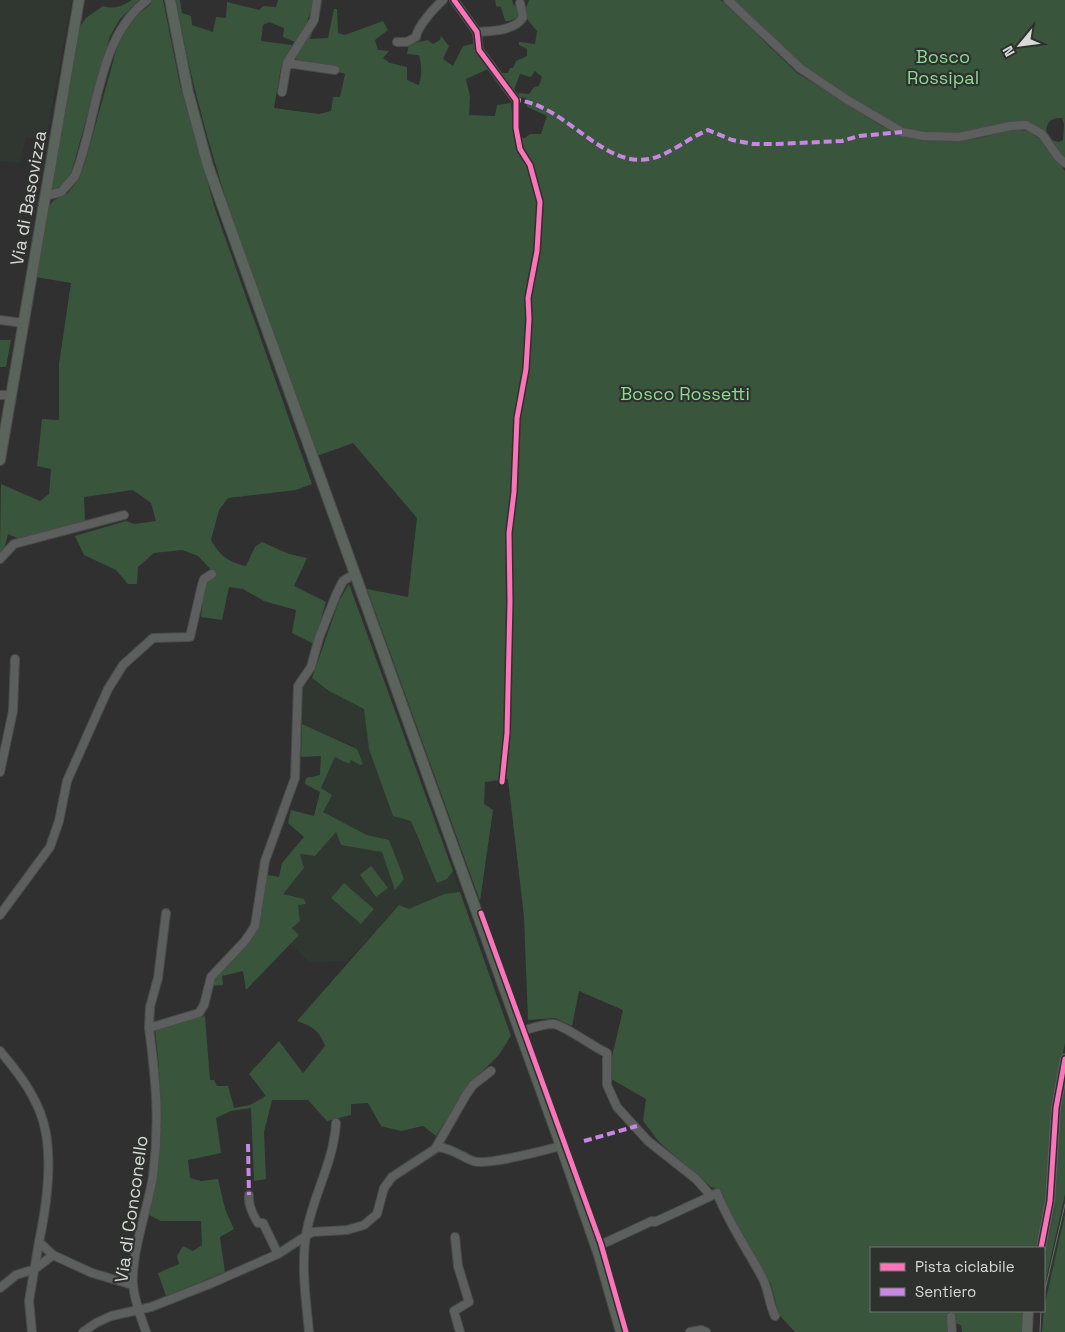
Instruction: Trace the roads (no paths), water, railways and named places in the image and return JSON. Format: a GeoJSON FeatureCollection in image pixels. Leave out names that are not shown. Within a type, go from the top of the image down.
{"type":"FeatureCollection","features":[{"type":"Feature","properties":{"kind":"main road","name":"Via di Basovizza"},"geometry":{"type":"LineString","coordinates":[[0,460],[79,0]]}},
{"type":"Feature","properties":{"kind":"main road"},"geometry":{"type":"LineString","coordinates":[[170,0],[188,92],[208,166],[561,1146],[596,1247],[621,1332]]}},
{"type":"Feature","properties":{"kind":"main road"},"geometry":{"type":"LineString","coordinates":[[1041,1247],[1050,1201],[1056,1108],[1065,1059]]}},
{"type":"Feature","properties":{"kind":"main road"},"geometry":{"type":"LineString","coordinates":[[1027,1332],[1028,1312]]}},
{"type":"Feature","properties":{"kind":"street"},"geometry":{"type":"LineString","coordinates":[[45,196],[61,192],[75,176],[115,38],[134,10],[147,0]]}},
{"type":"Feature","properties":{"kind":"street"},"geometry":{"type":"LineString","coordinates":[[282,92],[287,63],[314,20],[317,0]]}},
{"type":"Feature","properties":{"kind":"street"},"geometry":{"type":"LineString","coordinates":[[397,42],[407,42],[416,37],[418,28],[427,20],[432,9],[443,0]]}},
{"type":"Feature","properties":{"kind":"street"},"geometry":{"type":"LineString","coordinates":[[728,0],[800,68],[846,99],[902,132],[924,136],[959,137],[1010,126],[1026,125],[1042,134],[1058,157],[1065,163]]}},
{"type":"Feature","properties":{"kind":"street"},"geometry":{"type":"LineString","coordinates":[[458,2],[477,32],[479,50],[516,100]]}},
{"type":"Feature","properties":{"kind":"street"},"geometry":{"type":"LineString","coordinates":[[477,32],[500,29],[521,20],[523,17],[520,4]]}},
{"type":"Feature","properties":{"kind":"street"},"geometry":{"type":"LineString","coordinates":[[287,63],[335,70]]}},
{"type":"Feature","properties":{"kind":"street"},"geometry":{"type":"LineString","coordinates":[[0,320],[23,323]]}},
{"type":"Feature","properties":{"kind":"street"},"geometry":{"type":"LineString","coordinates":[[0,395],[11,395]]}},
{"type":"Feature","properties":{"kind":"street"},"geometry":{"type":"LineString","coordinates":[[0,559],[14,544],[124,515]]}},
{"type":"Feature","properties":{"kind":"street"},"geometry":{"type":"LineString","coordinates":[[0,915],[50,847],[59,821],[67,781],[117,673],[153,638],[190,637],[196,621],[204,579],[212,574]]}},
{"type":"Feature","properties":{"kind":"street"},"geometry":{"type":"LineString","coordinates":[[149,1028],[199,1013],[204,1005],[211,977],[252,932],[256,921],[265,862],[295,778],[298,686],[311,667],[319,638],[339,588],[343,581],[354,574]]}},
{"type":"Feature","properties":{"kind":"street"},"geometry":{"type":"LineString","coordinates":[[0,772],[13,711],[15,659]]}},
{"type":"Feature","properties":{"kind":"street","name":"Via di Conconello"},"geometry":{"type":"LineString","coordinates":[[146,1332],[133,1285],[140,1232],[153,1174],[157,1120],[156,1071],[149,1028],[166,914]]}},
{"type":"Feature","properties":{"kind":"street"},"geometry":{"type":"LineString","coordinates":[[519,1032],[553,1024],[561,1025],[587,1044],[607,1053],[607,1085],[617,1106],[648,1140],[696,1179],[711,1196]]}},
{"type":"Feature","properties":{"kind":"street"},"geometry":{"type":"LineString","coordinates":[[0,1051],[20,1076],[36,1102],[45,1130],[47,1193],[29,1301],[32,1332]]}},
{"type":"Feature","properties":{"kind":"street"},"geometry":{"type":"LineString","coordinates":[[84,1332],[96,1322],[139,1310],[212,1283],[278,1254],[306,1234],[356,1229],[364,1225],[377,1214],[384,1188],[392,1177],[437,1147],[473,1085],[491,1071]]}},
{"type":"Feature","properties":{"kind":"street"},"geometry":{"type":"LineString","coordinates":[[310,1332],[304,1261],[306,1234],[334,1143],[336,1123]]}},
{"type":"Feature","properties":{"kind":"street"},"geometry":{"type":"LineString","coordinates":[[437,1147],[454,1151],[473,1162],[487,1162],[561,1146]]}},
{"type":"Feature","properties":{"kind":"street"},"geometry":{"type":"LineString","coordinates":[[596,1247],[717,1193],[736,1235],[768,1289],[770,1307],[775,1316]]}},
{"type":"Feature","properties":{"kind":"street"},"geometry":{"type":"LineString","coordinates":[[249,1195],[248,1201],[256,1220],[258,1223],[263,1223],[278,1254]]}},
{"type":"Feature","properties":{"kind":"street"},"geometry":{"type":"LineString","coordinates":[[454,1237],[458,1266],[469,1302],[454,1311],[460,1332]]}},
{"type":"Feature","properties":{"kind":"street"},"geometry":{"type":"LineString","coordinates":[[39,1242],[53,1255],[92,1273],[133,1285]]}},
{"type":"Feature","properties":{"kind":"street"},"geometry":{"type":"LineString","coordinates":[[0,1288],[16,1275],[35,1269],[53,1255]]}},
{"type":"Feature","properties":{"kind":"street"},"geometry":{"type":"LineString","coordinates":[[951,1317],[952,1332]]}},
{"type":"Feature","properties":{"kind":"street"},"geometry":{"type":"LineString","coordinates":[[690,1332],[701,1330],[706,1332]]}},
{"type":"Feature","properties":{"kind":"tram line"},"geometry":{"type":"LineString","coordinates":[[1045,1290],[1065,1204]]}},
{"type":"Feature","properties":{"kind":"tram line"},"geometry":{"type":"LineString","coordinates":[[1040,1332],[1041,1312]]}},
{"type":"Feature","properties":{"kind":"park label","name":"Bosco Rossipal"},"geometry":{"type":"Point","coordinates":[943,66]}},
{"type":"Feature","properties":{"kind":"park label","name":"Bosco Rossetti"},"geometry":{"type":"Point","coordinates":[685,393]}}]}
